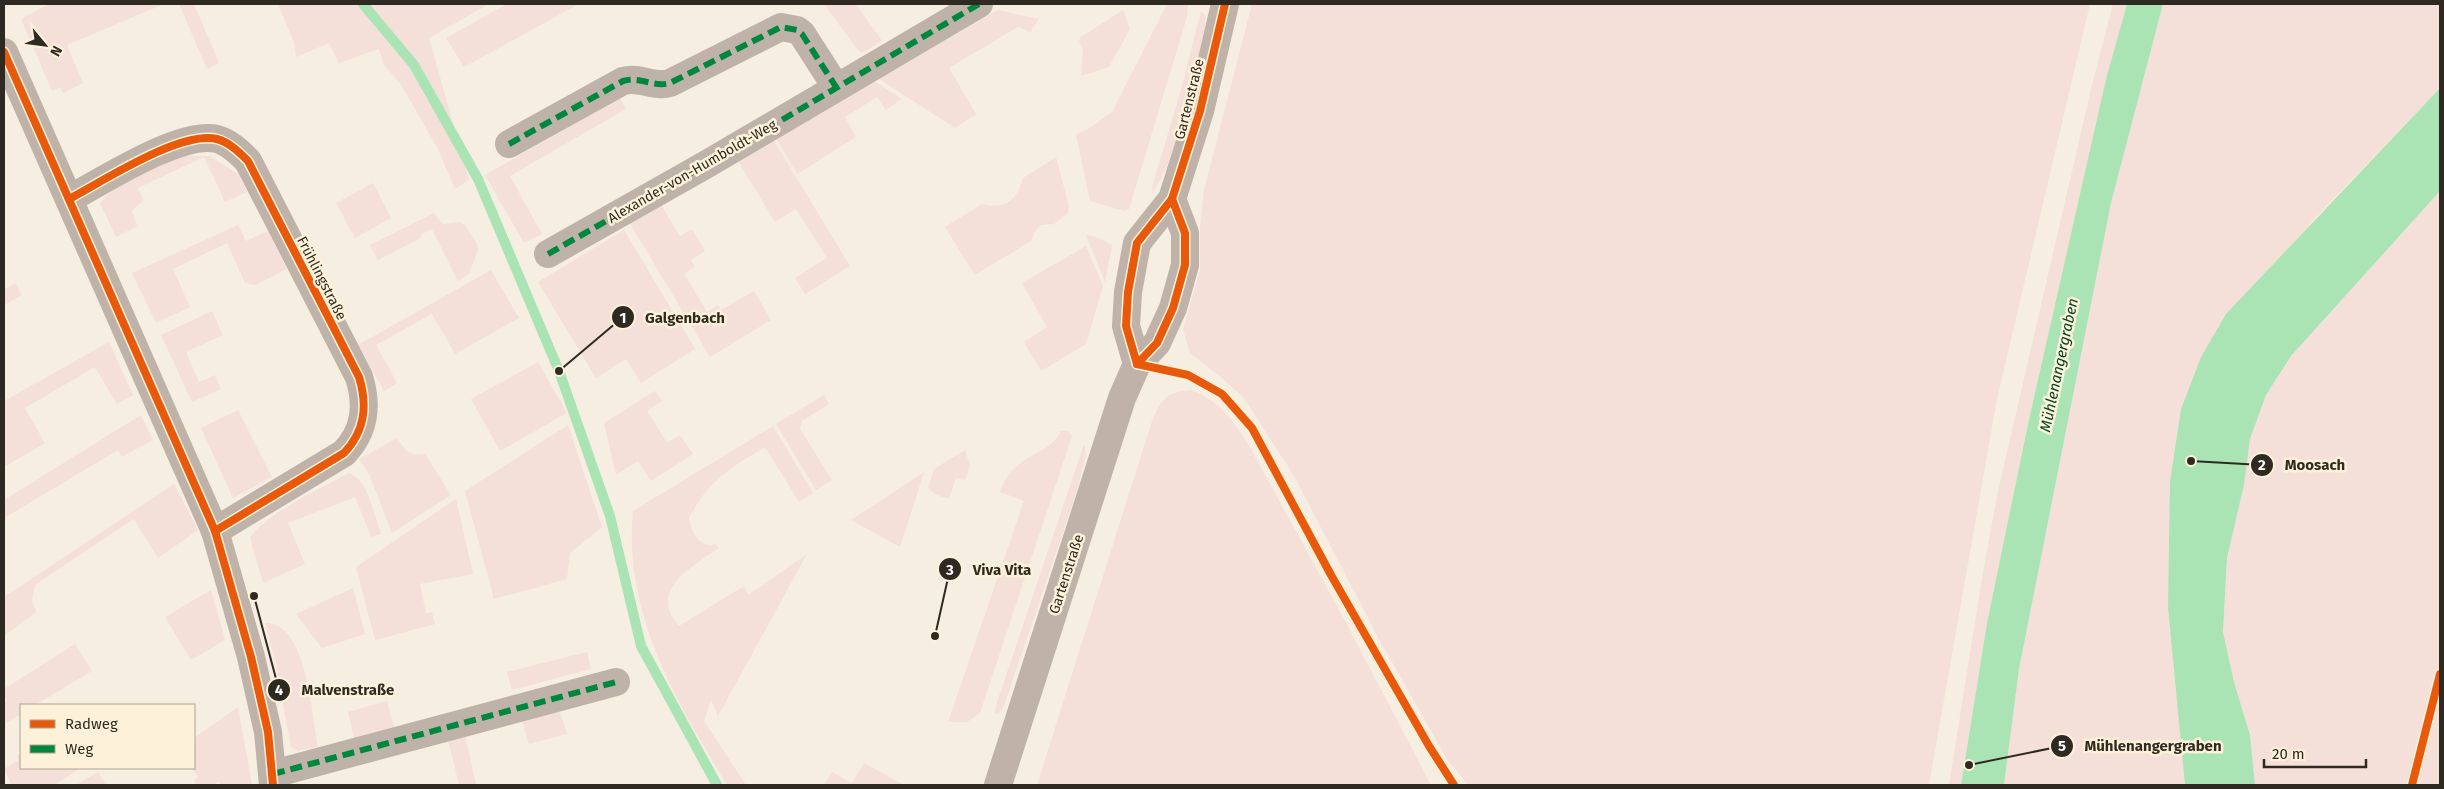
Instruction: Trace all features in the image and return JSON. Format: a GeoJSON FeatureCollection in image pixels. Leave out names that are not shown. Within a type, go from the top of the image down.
{"type":"FeatureCollection","features":[{"type":"Feature","properties":{"kind":"street","name":"Alexander-von-Humboldt-Weg"},"geometry":{"type":"LineString","coordinates":[[548,254],[707,164],[979,4]]}},
{"type":"Feature","properties":{"kind":"street","name":"Gartenstraße"},"geometry":{"type":"LineString","coordinates":[[1136,364],[1126,326],[1128,292],[1137,243],[1172,199],[1200,110],[1225,4]]}},
{"type":"Feature","properties":{"kind":"street"},"geometry":{"type":"LineString","coordinates":[[509,144],[623,81],[638,79],[655,84],[670,84],[781,27],[797,30],[802,34],[836,87]]}},
{"type":"Feature","properties":{"kind":"street"},"geometry":{"type":"LineString","coordinates":[[4,52],[215,531],[251,657],[268,732],[273,780],[616,682]]}},
{"type":"Feature","properties":{"kind":"street","name":"Frühlingstraße"},"geometry":{"type":"LineString","coordinates":[[69,199],[148,156],[186,141],[204,138],[218,139],[238,151],[248,161],[359,378],[364,392],[365,418],[354,443],[344,453],[215,531]]}},
{"type":"Feature","properties":{"kind":"street","name":"Gartenstraße"},"geometry":{"type":"LineString","coordinates":[[998,785],[1113,425],[1136,364],[1158,344],[1173,308],[1185,265],[1185,233],[1172,199]]}},
{"type":"Feature","properties":{"kind":"shaded area"},"geometry":{"type":"Polygon","coordinates":[[[49,4],[164,4],[67,45],[83,83],[63,93],[60,87],[52,91],[21,19],[49,4]]]}},
{"type":"Feature","properties":{"kind":"shaded area"},"geometry":{"type":"Polygon","coordinates":[[[179,4],[194,4],[219,63],[207,69],[179,4]]]}},
{"type":"Feature","properties":{"kind":"shaded area"},"geometry":{"type":"Polygon","coordinates":[[[278,4],[489,4],[429,38],[469,180],[455,189],[437,147],[400,83],[384,65],[379,49],[339,63],[329,43],[296,57],[294,42],[278,4]]]}},
{"type":"Feature","properties":{"kind":"shaded area"},"geometry":{"type":"Polygon","coordinates":[[[507,4],[579,4],[464,67],[446,38],[507,4]]]}},
{"type":"Feature","properties":{"kind":"shaded area"},"geometry":{"type":"Polygon","coordinates":[[[824,4],[856,4],[882,41],[862,53],[824,4]]]}},
{"type":"Feature","properties":{"kind":"shaded area"},"geometry":{"type":"Polygon","coordinates":[[[1167,4],[1188,4],[1187,17],[1129,209],[1124,211],[1090,201],[1076,134],[1087,130],[1112,112],[1167,4]]]}},
{"type":"Feature","properties":{"kind":"shaded area"},"geometry":{"type":"Polygon","coordinates":[[[1252,4],[2090,4],[1997,399],[1929,785],[1468,785],[1447,759],[1379,639],[1294,476],[1244,398],[1190,353],[1183,329],[1200,270],[1200,227],[1204,190],[1252,4]]]}},
{"type":"Feature","properties":{"kind":"shaded area"},"geometry":{"type":"Polygon","coordinates":[[[2113,4],[2127,4],[2106,79],[2028,424],[1987,623],[1961,785],[1949,785],[1998,491],[2092,85],[2113,4]]]}},
{"type":"Feature","properties":{"kind":"shaded area"},"geometry":{"type":"Polygon","coordinates":[[[2163,4],[2440,4],[2440,88],[2315,218],[2201,357],[2181,409],[2170,481],[2177,696],[2185,785],[2004,785],[2019,669],[2111,203],[2163,4]]]}},
{"type":"Feature","properties":{"kind":"shaded area"},"geometry":{"type":"Polygon","coordinates":[[[998,10],[1039,19],[1030,32],[1018,27],[949,68],[976,114],[955,128],[879,79],[998,10]]]}},
{"type":"Feature","properties":{"kind":"shaded area"},"geometry":{"type":"Polygon","coordinates":[[[1123,10],[1130,29],[1109,67],[1081,76],[1083,49],[1079,41],[1081,37],[1123,10]]]}},
{"type":"Feature","properties":{"kind":"shaded area"},"geometry":{"type":"Polygon","coordinates":[[[1201,11],[1205,15],[1205,28],[1191,91],[1172,154],[1153,192],[1152,187],[1181,90],[1201,11]]]}},
{"type":"Feature","properties":{"kind":"shaded area"},"geometry":{"type":"Polygon","coordinates":[[[874,81],[902,99],[886,110],[877,97],[845,117],[856,137],[797,174],[776,138],[874,81]]]}},
{"type":"Feature","properties":{"kind":"shaded area"},"geometry":{"type":"Polygon","coordinates":[[[620,98],[626,109],[510,176],[542,234],[524,243],[485,175],[620,98]]]}},
{"type":"Feature","properties":{"kind":"shaded area"},"geometry":{"type":"Polygon","coordinates":[[[773,139],[850,266],[805,294],[795,278],[827,258],[796,209],[775,222],[738,161],[773,139]]]}},
{"type":"Feature","properties":{"kind":"shaded area"},"geometry":{"type":"Polygon","coordinates":[[[182,156],[210,156],[238,174],[247,192],[225,202],[204,157],[138,188],[144,200],[132,210],[137,226],[116,237],[100,203],[108,194],[128,181],[182,156]]]}},
{"type":"Feature","properties":{"kind":"shaded area"},"geometry":{"type":"Polygon","coordinates":[[[1056,157],[1069,206],[1068,213],[1054,224],[1041,225],[1036,230],[1031,241],[975,275],[945,227],[982,204],[997,206],[1009,202],[1017,193],[1023,178],[1056,157]]]}},
{"type":"Feature","properties":{"kind":"shaded area"},"geometry":{"type":"Polygon","coordinates":[[[373,183],[391,218],[355,238],[336,203],[373,183]]]}},
{"type":"Feature","properties":{"kind":"shaded area"},"geometry":{"type":"Polygon","coordinates":[[[2440,191],[2440,785],[2255,785],[2250,735],[2234,682],[2223,632],[2227,558],[2244,485],[2250,439],[2266,395],[2291,356],[2440,191]]]}},
{"type":"Feature","properties":{"kind":"shaded area"},"geometry":{"type":"Polygon","coordinates":[[[660,203],[680,236],[692,229],[705,251],[691,260],[695,267],[684,274],[707,312],[718,305],[721,310],[754,291],[771,320],[710,357],[629,222],[660,203]]]}},
{"type":"Feature","properties":{"kind":"shaded area"},"geometry":{"type":"Polygon","coordinates":[[[434,213],[442,224],[459,222],[465,225],[477,244],[478,250],[469,274],[458,281],[432,229],[420,235],[421,238],[378,260],[370,245],[434,213]]]}},
{"type":"Feature","properties":{"kind":"shaded area"},"geometry":{"type":"Polygon","coordinates":[[[238,225],[246,241],[268,231],[287,269],[255,285],[245,283],[227,243],[173,269],[190,307],[156,323],[132,273],[238,225]]]}},
{"type":"Feature","properties":{"kind":"shaded area"},"geometry":{"type":"Polygon","coordinates":[[[624,230],[695,349],[641,383],[626,359],[596,378],[538,282],[624,230]]]}},
{"type":"Feature","properties":{"kind":"shaded area"},"geometry":{"type":"Polygon","coordinates":[[[1086,235],[1094,236],[1112,245],[1105,282],[1086,235]]]}},
{"type":"Feature","properties":{"kind":"shaded area"},"geometry":{"type":"Polygon","coordinates":[[[1086,246],[1103,286],[1086,344],[1041,371],[1024,342],[1047,327],[1022,283],[1086,246]]]}},
{"type":"Feature","properties":{"kind":"shaded area"},"geometry":{"type":"Polygon","coordinates":[[[491,270],[519,318],[455,354],[432,314],[376,345],[397,383],[384,391],[358,345],[491,270]]]}},
{"type":"Feature","properties":{"kind":"shaded area"},"geometry":{"type":"Polygon","coordinates":[[[15,283],[22,295],[4,305],[4,290],[15,283]]]}},
{"type":"Feature","properties":{"kind":"shaded area"},"geometry":{"type":"Polygon","coordinates":[[[212,311],[223,335],[186,352],[199,382],[215,375],[221,389],[192,402],[161,335],[212,311]]]}},
{"type":"Feature","properties":{"kind":"shaded area"},"geometry":{"type":"Polygon","coordinates":[[[109,342],[133,395],[117,404],[95,367],[25,408],[45,443],[4,467],[4,401],[109,342]]]}},
{"type":"Feature","properties":{"kind":"shaded area"},"geometry":{"type":"Polygon","coordinates":[[[538,362],[567,413],[500,451],[471,399],[538,362]]]}},
{"type":"Feature","properties":{"kind":"shaded area"},"geometry":{"type":"Polygon","coordinates":[[[1191,390],[1209,398],[1216,404],[1230,418],[1247,442],[1344,619],[1431,785],[1037,785],[1153,418],[1163,400],[1167,397],[1177,392],[1191,390]]]}},
{"type":"Feature","properties":{"kind":"shaded area"},"geometry":{"type":"Polygon","coordinates":[[[655,391],[662,401],[647,411],[667,443],[680,435],[693,454],[651,481],[638,461],[616,475],[604,423],[655,391]]]}},
{"type":"Feature","properties":{"kind":"shaded area"},"geometry":{"type":"Polygon","coordinates":[[[824,395],[829,404],[802,421],[800,429],[832,480],[816,490],[776,424],[824,395]]]}},
{"type":"Feature","properties":{"kind":"shaded area"},"geometry":{"type":"Polygon","coordinates":[[[238,410],[272,477],[233,498],[201,428],[238,410]]]}},
{"type":"Feature","properties":{"kind":"shaded area"},"geometry":{"type":"Polygon","coordinates":[[[141,415],[153,440],[122,457],[118,450],[4,518],[4,500],[141,415]]]}},
{"type":"Feature","properties":{"kind":"shaded area"},"geometry":{"type":"Polygon","coordinates":[[[568,425],[602,527],[570,553],[567,579],[494,599],[465,491],[568,425]]]}},
{"type":"Feature","properties":{"kind":"shaded area"},"geometry":{"type":"Polygon","coordinates":[[[773,426],[813,493],[799,502],[765,447],[730,469],[704,494],[689,518],[697,538],[705,544],[715,544],[719,548],[697,563],[677,581],[670,591],[668,601],[670,613],[679,626],[744,586],[748,595],[807,554],[718,716],[711,700],[704,721],[746,785],[727,785],[689,721],[657,655],[636,585],[632,549],[633,511],[773,426]]]}},
{"type":"Feature","properties":{"kind":"shaded area"},"geometry":{"type":"Polygon","coordinates":[[[1061,431],[1068,431],[1072,436],[980,713],[967,722],[948,722],[1024,501],[1000,492],[1013,469],[1048,447],[1061,431]]]}},
{"type":"Feature","properties":{"kind":"shaded area"},"geometry":{"type":"Polygon","coordinates":[[[397,438],[408,452],[425,454],[451,495],[392,533],[370,476],[359,459],[397,438]]]}},
{"type":"Feature","properties":{"kind":"shaded area"},"geometry":{"type":"Polygon","coordinates":[[[1084,444],[1086,454],[1076,494],[1004,706],[1000,712],[995,714],[996,705],[1084,444]]]}},
{"type":"Feature","properties":{"kind":"shaded area"},"geometry":{"type":"Polygon","coordinates":[[[965,450],[970,466],[965,480],[956,478],[949,499],[935,494],[928,488],[934,469],[965,450]]]}},
{"type":"Feature","properties":{"kind":"shaded area"},"geometry":{"type":"Polygon","coordinates":[[[924,472],[900,547],[851,520],[924,472]]]}},
{"type":"Feature","properties":{"kind":"shaded area"},"geometry":{"type":"Polygon","coordinates":[[[349,473],[356,477],[366,491],[381,534],[371,537],[355,497],[288,523],[305,564],[263,583],[250,538],[257,529],[280,511],[349,473]]]}},
{"type":"Feature","properties":{"kind":"shaded area"},"geometry":{"type":"Polygon","coordinates":[[[174,484],[198,530],[158,558],[134,519],[35,585],[32,600],[36,612],[4,636],[4,597],[174,484]]]}},
{"type":"Feature","properties":{"kind":"shaded area"},"geometry":{"type":"Polygon","coordinates":[[[456,499],[473,574],[420,584],[426,613],[432,612],[435,624],[375,640],[356,567],[456,499]]]}},
{"type":"Feature","properties":{"kind":"shaded area"},"geometry":{"type":"Polygon","coordinates":[[[353,588],[365,634],[322,648],[296,614],[353,588]]]}},
{"type":"Feature","properties":{"kind":"shaded area"},"geometry":{"type":"Polygon","coordinates":[[[211,590],[225,640],[191,660],[165,617],[211,590]]]}},
{"type":"Feature","properties":{"kind":"shaded area"},"geometry":{"type":"Polygon","coordinates":[[[265,623],[279,627],[290,637],[299,653],[310,694],[318,747],[298,751],[291,747],[275,660],[265,623]]]}},
{"type":"Feature","properties":{"kind":"shaded area"},"geometry":{"type":"Polygon","coordinates":[[[75,644],[92,671],[37,704],[20,704],[20,715],[4,724],[4,703],[7,701],[4,696],[4,689],[75,644]]]}},
{"type":"Feature","properties":{"kind":"shaded area"},"geometry":{"type":"Polygon","coordinates":[[[587,652],[591,669],[512,690],[507,672],[587,652]]]}},
{"type":"Feature","properties":{"kind":"shaded area"},"geometry":{"type":"Polygon","coordinates":[[[387,701],[394,727],[354,738],[348,712],[387,701]]]}},
{"type":"Feature","properties":{"kind":"shaded area"},"geometry":{"type":"Polygon","coordinates":[[[238,707],[252,785],[221,785],[219,782],[212,785],[197,785],[194,781],[198,777],[193,769],[195,769],[195,737],[238,707]]]}},
{"type":"Feature","properties":{"kind":"shaded area"},"geometry":{"type":"Polygon","coordinates":[[[559,709],[567,734],[529,744],[522,720],[559,709]]]}},
{"type":"Feature","properties":{"kind":"shaded area"},"geometry":{"type":"Polygon","coordinates":[[[465,735],[476,785],[459,785],[448,739],[465,735]]]}},
{"type":"Feature","properties":{"kind":"shaded area"},"geometry":{"type":"Polygon","coordinates":[[[20,754],[20,769],[79,769],[54,785],[12,785],[4,769],[19,760],[17,756],[20,754]]]}},
{"type":"Feature","properties":{"kind":"shaded area"},"geometry":{"type":"Polygon","coordinates":[[[864,763],[904,785],[824,785],[832,772],[852,783],[864,763]]]}},
{"type":"Feature","properties":{"kind":"shaded area"},"geometry":{"type":"Polygon","coordinates":[[[98,772],[106,785],[76,785],[98,772]]]}},
{"type":"Feature","properties":{"kind":"water"},"geometry":{"type":"Polygon","coordinates":[[[2127,4],[2163,4],[2111,203],[2019,669],[2004,785],[1961,785],[1987,623],[2028,424],[2106,79],[2127,4]]]}},
{"type":"Feature","properties":{"kind":"water"},"geometry":{"type":"Polygon","coordinates":[[[2440,88],[2440,191],[2291,356],[2266,395],[2250,439],[2244,485],[2227,558],[2223,632],[2234,682],[2250,735],[2255,785],[2185,785],[2168,607],[2170,481],[2181,409],[2201,357],[2226,314],[2440,88]]]}},
{"type":"Feature","properties":{"kind":"waterway"},"geometry":{"type":"LineString","coordinates":[[363,4],[414,65],[478,179],[559,371],[610,516],[641,646],[717,785]]}},
{"type":"Feature","properties":{"kind":"marked path"},"geometry":{"type":"LineString","coordinates":[[548,254],[707,164],[979,4]]}},
{"type":"Feature","properties":{"kind":"marked path"},"geometry":{"type":"LineString","coordinates":[[509,144],[623,81],[635,80],[658,84],[670,83],[781,27],[797,30],[802,34],[836,87]]}},
{"type":"Feature","properties":{"kind":"marked path"},"geometry":{"type":"LineString","coordinates":[[273,774],[616,682]]}},
{"type":"Feature","properties":{"kind":"cycle path"},"geometry":{"type":"LineString","coordinates":[[1137,364],[1126,326],[1128,292],[1137,243],[1172,199],[1200,111],[1225,4]]}},
{"type":"Feature","properties":{"kind":"cycle path"},"geometry":{"type":"LineString","coordinates":[[4,52],[215,531],[251,657],[268,732],[273,785]]}},
{"type":"Feature","properties":{"kind":"cycle path"},"geometry":{"type":"LineString","coordinates":[[69,199],[163,149],[202,138],[217,139],[226,143],[248,161],[359,377],[364,408],[363,418],[356,436],[344,453],[215,531]]}},
{"type":"Feature","properties":{"kind":"cycle path"},"geometry":{"type":"LineString","coordinates":[[1137,364],[1157,343],[1173,308],[1185,265],[1185,233],[1172,199]]}},
{"type":"Feature","properties":{"kind":"cycle path"},"geometry":{"type":"LineString","coordinates":[[1137,364],[1188,375],[1222,394],[1252,428],[1331,575],[1429,746],[1454,785]]}},
{"type":"Feature","properties":{"kind":"cycle path"},"geometry":{"type":"LineString","coordinates":[[2412,785],[2440,674]]}},
{"type":"Feature","properties":{"kind":"place","name":"Galgenbach"},"geometry":{"type":"Point","coordinates":[559,371]}},
{"type":"Feature","properties":{"kind":"place","name":"Moosach"},"geometry":{"type":"Point","coordinates":[2191,461]}},
{"type":"Feature","properties":{"kind":"place","name":"Malvenstraße"},"geometry":{"type":"Point","coordinates":[254,596]}},
{"type":"Feature","properties":{"kind":"place","name":"Viva Vita"},"geometry":{"type":"Point","coordinates":[935,636]}},
{"type":"Feature","properties":{"kind":"place","name":"Mühlenangergraben"},"geometry":{"type":"Point","coordinates":[1969,765]}}]}
